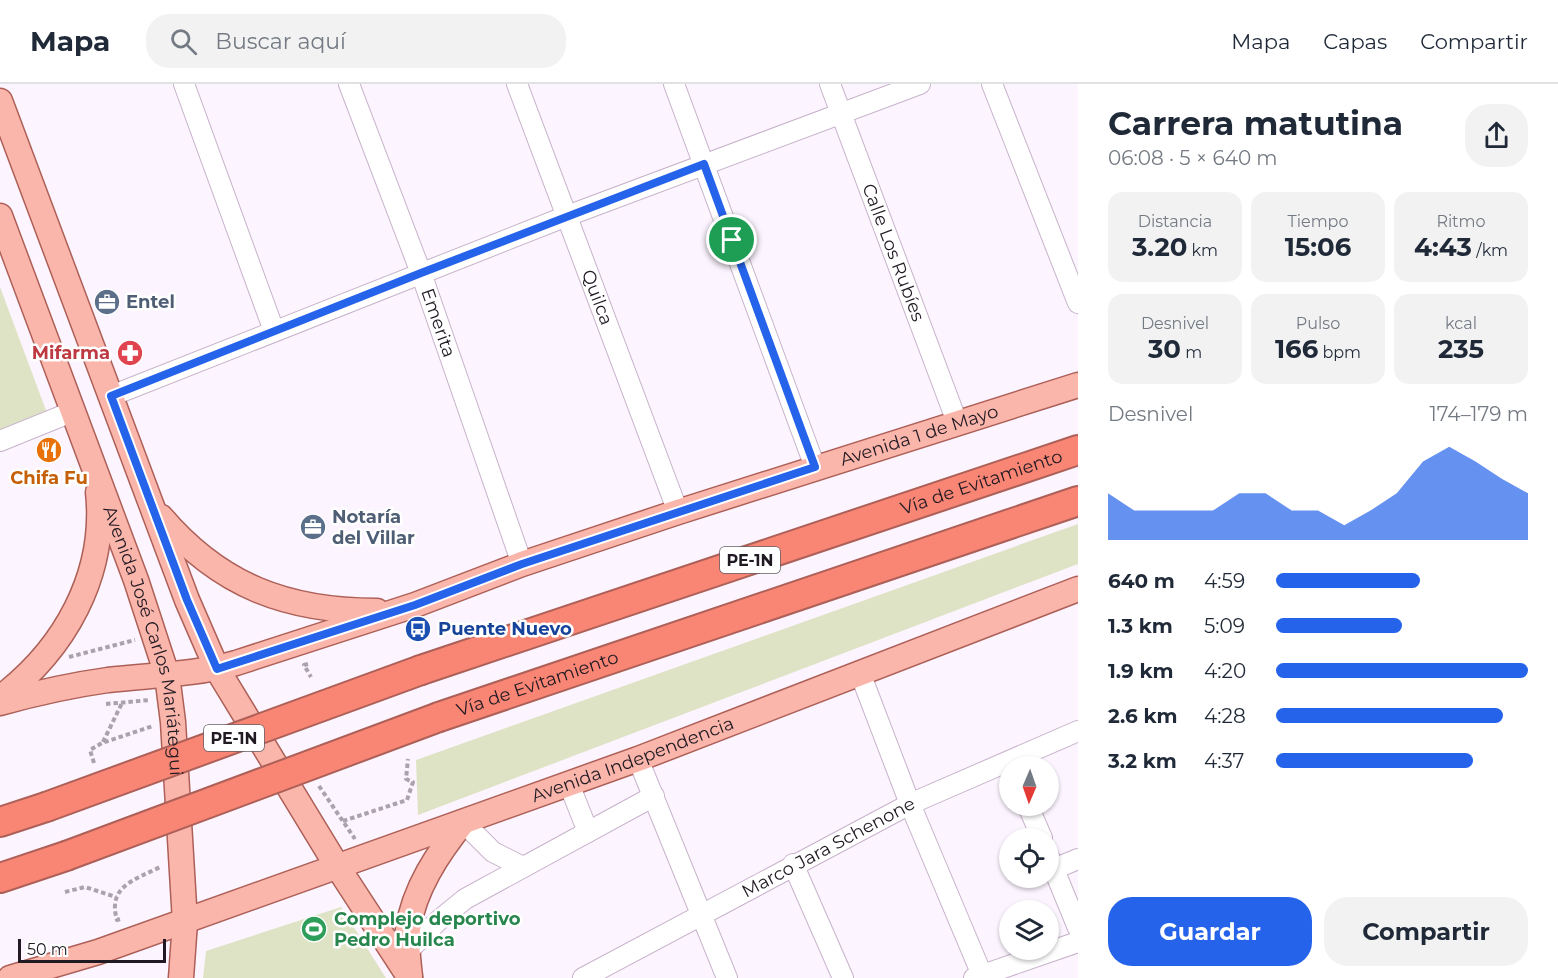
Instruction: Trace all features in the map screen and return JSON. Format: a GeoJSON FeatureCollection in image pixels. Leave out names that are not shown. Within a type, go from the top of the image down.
{"type":"FeatureCollection","features":[{"type":"Feature","properties":{"kind":"highway","name":"Vía de Evitamiento"},"geometry":{"type":"LineString","coordinates":[[0,822],[422,670],[1078,450]]}},
{"type":"Feature","properties":{"kind":"highway","name":"Vía de Evitamiento"},"geometry":{"type":"LineString","coordinates":[[0,878],[66,856],[438,717],[1078,501]]}},
{"type":"Feature","properties":{"kind":"main road"},"geometry":{"type":"LineString","coordinates":[[0,100],[187,600],[217,669],[337,866],[410,978]]}},
{"type":"Feature","properties":{"kind":"main road","name":"Avenida José Carlos Mariátegui"},"geometry":{"type":"LineString","coordinates":[[0,216],[7,253],[74,411],[136,580],[167,675],[173,722],[185,922],[181,978]]}},
{"type":"Feature","properties":{"kind":"main road","name":"Avenida 1 de Mayo"},"geometry":{"type":"LineString","coordinates":[[0,703],[98,682],[217,669],[415,605],[522,564],[678,512],[1078,385]]}},
{"type":"Feature","properties":{"kind":"main road"},"geometry":{"type":"LineString","coordinates":[[0,698],[33,670],[51,650],[77,608],[93,561],[98,529],[98,496],[93,463]]}},
{"type":"Feature","properties":{"kind":"main road"},"geometry":{"type":"LineString","coordinates":[[151,505],[179,537],[212,564],[242,583],[274,597],[308,606],[344,611],[379,611],[415,605]]}},
{"type":"Feature","properties":{"kind":"main road","name":"Avenida Independencia"},"geometry":{"type":"LineString","coordinates":[[10,978],[98,952],[185,922],[638,759],[1078,589]]}},
{"type":"Feature","properties":{"kind":"main road"},"geometry":{"type":"LineString","coordinates":[[410,978],[407,952],[408,928],[418,892],[444,845],[463,822]]}},
{"type":"Feature","properties":{"kind":"street"},"geometry":{"type":"LineString","coordinates":[[184,84],[273,331]]}},
{"type":"Feature","properties":{"kind":"street","name":"Emerita"},"geometry":{"type":"LineString","coordinates":[[349,84],[421,273],[522,564]]}},
{"type":"Feature","properties":{"kind":"street","name":"Quilca"},"geometry":{"type":"LineString","coordinates":[[517,84],[678,512]]}},
{"type":"Feature","properties":{"kind":"street"},"geometry":{"type":"LineString","coordinates":[[674,84],[815,467]]}},
{"type":"Feature","properties":{"kind":"street","name":"Calle Los Rubíes"},"geometry":{"type":"LineString","coordinates":[[830,84],[957,422]]}},
{"type":"Feature","properties":{"kind":"street"},"geometry":{"type":"LineString","coordinates":[[111,396],[567,216],[920,84]]}},
{"type":"Feature","properties":{"kind":"street"},"geometry":{"type":"LineString","coordinates":[[992,84],[1078,303]]}},
{"type":"Feature","properties":{"kind":"street"},"geometry":{"type":"LineString","coordinates":[[0,441],[74,411]]}},
{"type":"Feature","properties":{"kind":"street"},"geometry":{"type":"LineString","coordinates":[[860,673],[978,977],[1078,942]]}},
{"type":"Feature","properties":{"kind":"street","name":"Marco Jara Schenone"},"geometry":{"type":"LineString","coordinates":[[1026,756],[1078,732]]}},
{"type":"Feature","properties":{"kind":"street"},"geometry":{"type":"LineString","coordinates":[[638,759],[727,978]]}},
{"type":"Feature","properties":{"kind":"street","name":"Marco Jara Schenone"},"geometry":{"type":"LineString","coordinates":[[589,977],[793,864],[910,804],[999,768]]}},
{"type":"Feature","properties":{"kind":"street"},"geometry":{"type":"LineString","coordinates":[[569,784],[588,832]]}},
{"type":"Feature","properties":{"kind":"street"},"geometry":{"type":"LineString","coordinates":[[407,952],[438,921],[465,899],[654,796]]}},
{"type":"Feature","properties":{"kind":"street"},"geometry":{"type":"LineString","coordinates":[[463,822],[493,852],[523,867]]}},
{"type":"Feature","properties":{"kind":"street"},"geometry":{"type":"LineString","coordinates":[[1059,861],[1078,859]]}},
{"type":"Feature","properties":{"kind":"street"},"geometry":{"type":"LineString","coordinates":[[793,864],[843,978]]}},
{"type":"Feature","properties":{"kind":"street"},"geometry":{"type":"LineString","coordinates":[[1059,880],[1078,928]]}},
{"type":"Feature","properties":{"kind":"path"},"geometry":{"type":"LineString","coordinates":[[66,658],[138,639]]}},
{"type":"Feature","properties":{"kind":"path"},"geometry":{"type":"LineString","coordinates":[[310,676],[304,665],[316,661]]}},
{"type":"Feature","properties":{"kind":"path"},"geometry":{"type":"LineString","coordinates":[[102,743],[122,703]]}},
{"type":"Feature","properties":{"kind":"path"},"geometry":{"type":"LineString","coordinates":[[94,763],[90,750],[102,743],[154,726]]}},
{"type":"Feature","properties":{"kind":"path"},"geometry":{"type":"LineString","coordinates":[[343,821],[407,800],[413,782],[406,779],[408,759]]}},
{"type":"Feature","properties":{"kind":"path"},"geometry":{"type":"LineString","coordinates":[[117,921],[113,908],[122,887],[164,864]]}},
{"type":"Feature","properties":{"kind":"path"},"geometry":{"type":"LineString","coordinates":[[65,892],[85,887],[116,897]]}},
{"type":"Feature","properties":{"kind":"green space"},"geometry":{"type":"Polygon","coordinates":[[[0,287],[47,413],[0,431],[0,287]]]}},
{"type":"Feature","properties":{"kind":"green space"},"geometry":{"type":"Polygon","coordinates":[[[1078,524],[1078,564],[418,815],[416,760],[1078,524]]]}},
{"type":"Feature","properties":{"kind":"green space","name":"Complejo deportivo Pedro Huilca"},"geometry":{"type":"Polygon","coordinates":[[[341,907],[386,978],[203,978],[206,951],[341,907]]]}},
{"type":"Feature","properties":{"kind":"place","name":"Entel"},"geometry":{"type":"Point","coordinates":[107,302]}},
{"type":"Feature","properties":{"kind":"place","name":"Mifarma"},"geometry":{"type":"Point","coordinates":[130,353]}},
{"type":"Feature","properties":{"kind":"place","name":"Chifa Fu"},"geometry":{"type":"Point","coordinates":[49,450]}},
{"type":"Feature","properties":{"kind":"place","name":"Notaría del Villar"},"geometry":{"type":"Point","coordinates":[313,527]}},
{"type":"Feature","properties":{"kind":"place","name":"Puente Nuevo"},"geometry":{"type":"Point","coordinates":[418,629]}},
{"type":"Feature","properties":{"kind":"place","name":"Complejo deportivo Pedro Huilca"},"geometry":{"type":"Point","coordinates":[314,929]}},
{"type":"Feature","properties":{"kind":"route"},"geometry":{"type":"LineString","coordinates":[[704,164],[732,240],[815,467],[522,564],[415,605],[217,669],[187,600],[111,396],[704,164]]}}]}
